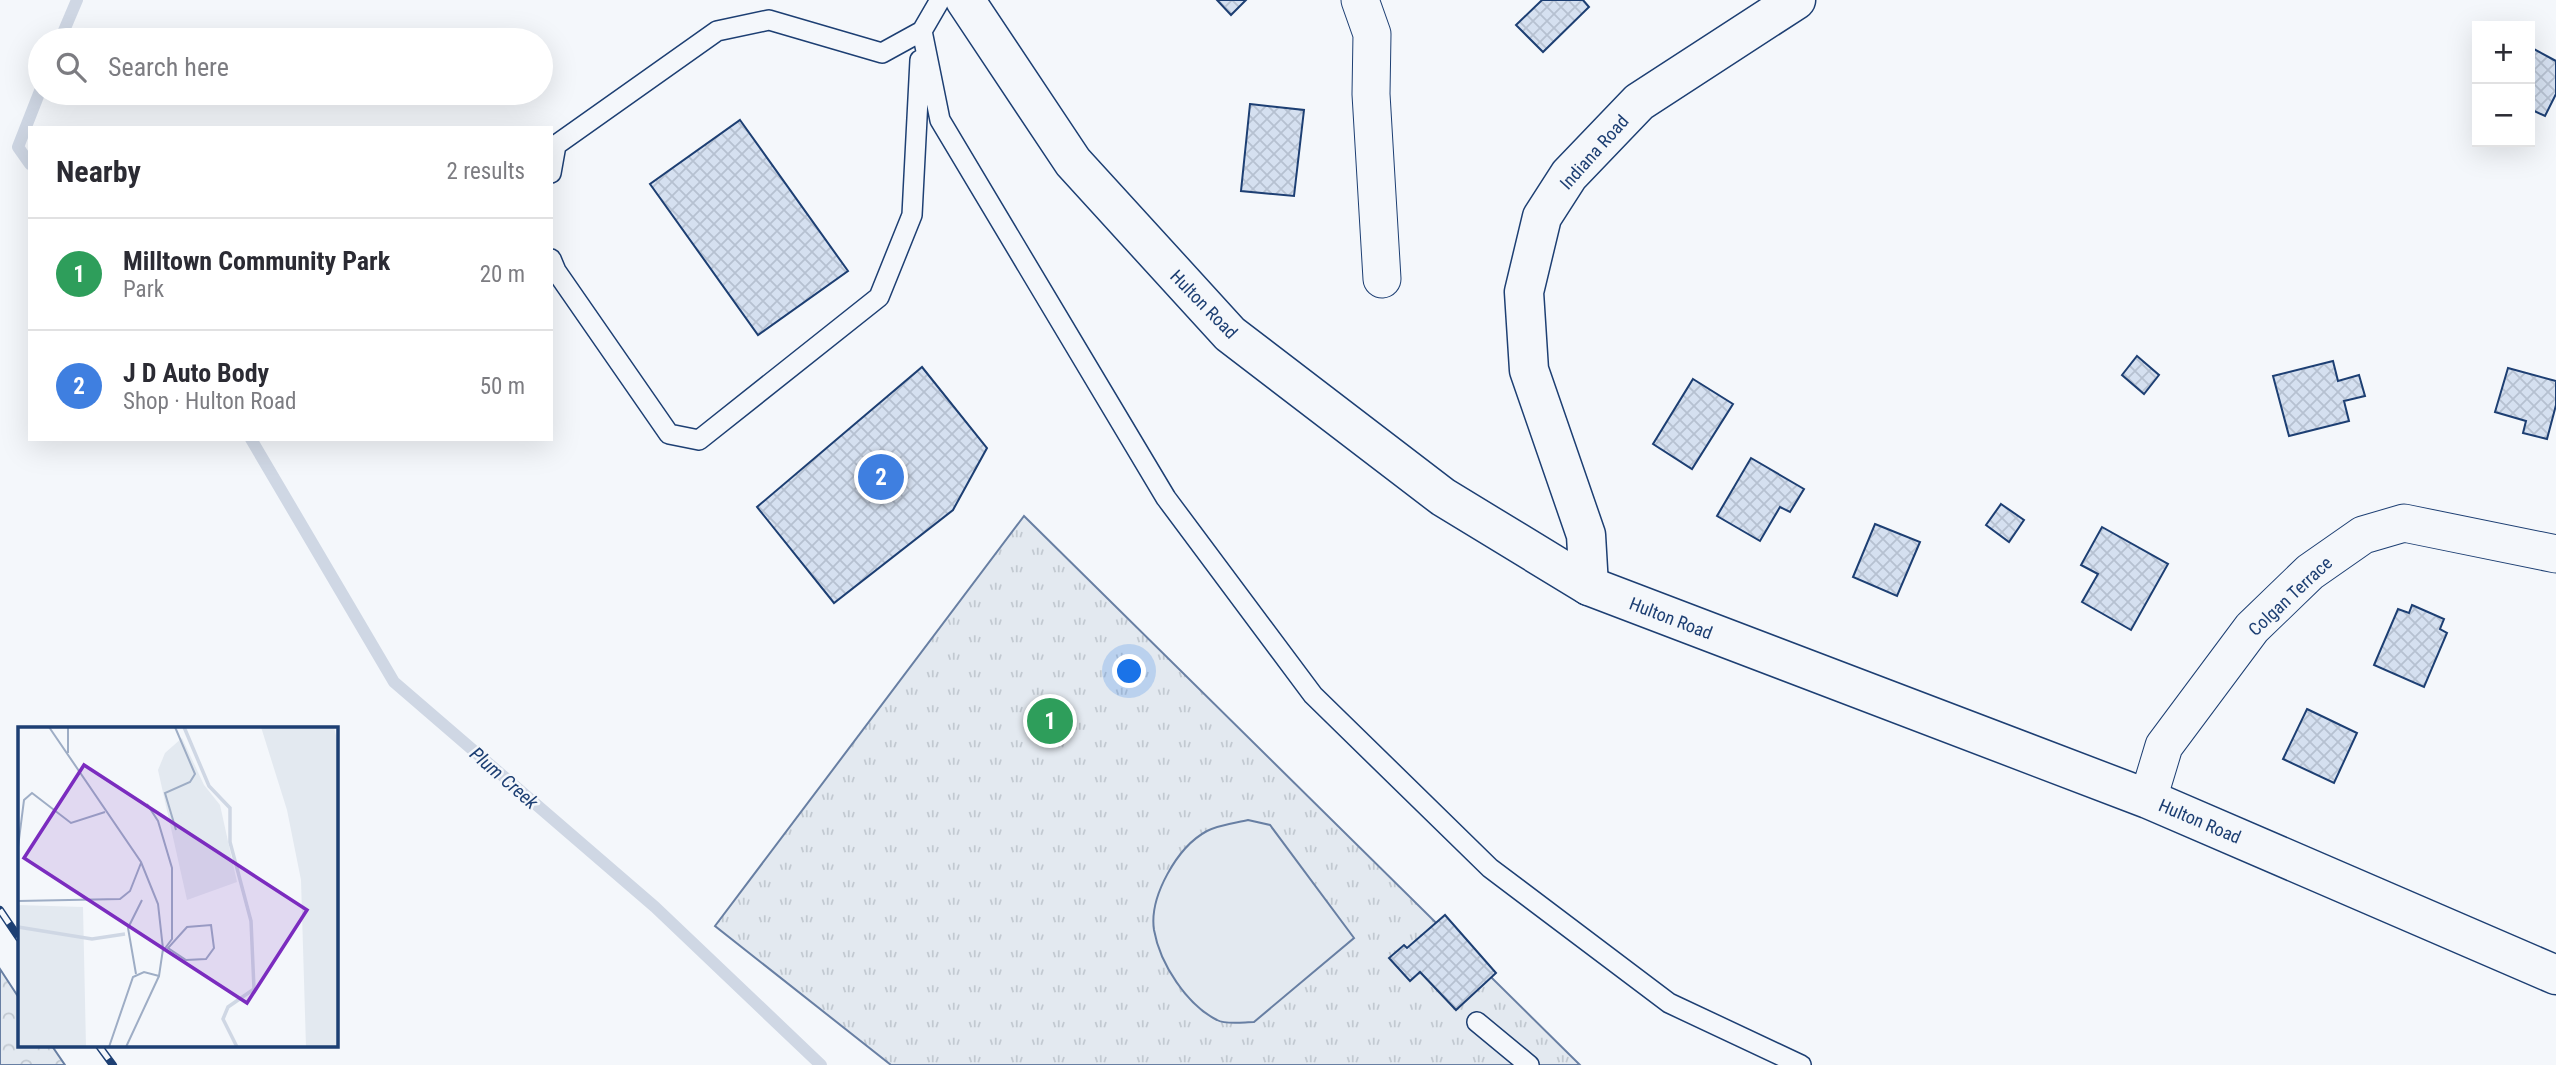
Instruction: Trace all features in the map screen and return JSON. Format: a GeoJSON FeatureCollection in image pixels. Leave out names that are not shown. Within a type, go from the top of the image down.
{"type":"FeatureCollection","features":[{"type":"Feature","properties":{"kind":"main road","name":"Hulton Road"},"geometry":{"type":"LineString","coordinates":[[965,0],[1073,162],[1230,334],[1443,497],[1589,586],[2148,799],[2556,975]]}},
{"type":"Feature","properties":{"kind":"main road","name":"Indiana Road"},"geometry":{"type":"LineString","coordinates":[[1589,586],[1586,535],[1529,370],[1524,292],[1542,217],[1569,175],[1639,102],[1796,0]]}},
{"type":"Feature","properties":{"kind":"street"},"geometry":{"type":"LineString","coordinates":[[1360,0],[1372,34],[1371,94],[1382,279]]}},
{"type":"Feature","properties":{"kind":"street","name":"Colgan Terrace"},"geometry":{"type":"LineString","coordinates":[[2148,799],[2165,746],[2252,628],[2310,572],[2363,535],[2404,523],[2556,554]]}},
{"type":"Feature","properties":{"kind":"lane"},"geometry":{"type":"LineString","coordinates":[[553,264],[669,434],[699,440],[879,297],[912,215],[922,31],[940,0]]}},
{"type":"Feature","properties":{"kind":"lane"},"geometry":{"type":"LineString","coordinates":[[553,162],[556,145],[717,31],[769,20],[882,54],[922,31]]}},
{"type":"Feature","properties":{"kind":"lane"},"geometry":{"type":"LineString","coordinates":[[922,31],[940,120],[947,132],[1166,498],[1313,695],[1490,869],[1669,1003],[1801,1065]]}},
{"type":"Feature","properties":{"kind":"lane"},"geometry":{"type":"LineString","coordinates":[[1477,1021],[1529,1065]]}},
{"type":"Feature","properties":{"kind":"green space"},"geometry":{"type":"Polygon","coordinates":[[[1024,516],[1580,1065],[891,1065],[715,926],[1024,516]]]}},
{"type":"Feature","properties":{"kind":"green space"},"geometry":{"type":"Polygon","coordinates":[[[1248,820],[1270,825],[1354,938],[1254,1022],[1235,1023],[1217,1020],[1185,994],[1162,956],[1154,930],[1154,917],[1156,903],[1167,874],[1185,849],[1211,829],[1248,820]]]}},
{"type":"Feature","properties":{"kind":"green space"},"geometry":{"type":"Polygon","coordinates":[[[0,969],[18,996],[18,1048],[53,1048],[65,1065],[0,1065],[0,969]]]}},
{"type":"Feature","properties":{"kind":"building"},"geometry":{"type":"Polygon","coordinates":[[[1217,0],[1246,0],[1231,15],[1217,0]]]}},
{"type":"Feature","properties":{"kind":"building"},"geometry":{"type":"Polygon","coordinates":[[[1542,0],[1583,0],[1589,7],[1543,52],[1516,25],[1542,0]]]}},
{"type":"Feature","properties":{"kind":"building"},"geometry":{"type":"Polygon","coordinates":[[[2535,50],[2556,61],[2556,94],[2545,116],[2535,111],[2535,50]]]}},
{"type":"Feature","properties":{"kind":"building"},"geometry":{"type":"Polygon","coordinates":[[[1250,104],[1304,110],[1294,196],[1241,191],[1250,104]]]}},
{"type":"Feature","properties":{"kind":"building"},"geometry":{"type":"Polygon","coordinates":[[[740,120],[848,271],[758,335],[650,184],[740,120]]]}},
{"type":"Feature","properties":{"kind":"building"},"geometry":{"type":"Polygon","coordinates":[[[2137,356],[2159,375],[2144,394],[2122,375],[2137,356]]]}},
{"type":"Feature","properties":{"kind":"building"},"geometry":{"type":"Polygon","coordinates":[[[2333,361],[2338,381],[2359,375],[2365,396],[2344,401],[2349,421],[2289,436],[2273,376],[2333,361]]]}},
{"type":"Feature","properties":{"kind":"building"},"geometry":{"type":"Polygon","coordinates":[[[922,367],[987,448],[953,510],[834,603],[757,507],[922,367]]]}},
{"type":"Feature","properties":{"kind":"building"},"geometry":{"type":"Polygon","coordinates":[[[2508,368],[2556,381],[2556,405],[2547,439],[2523,433],[2526,421],[2495,412],[2508,368]]]}},
{"type":"Feature","properties":{"kind":"building"},"geometry":{"type":"Polygon","coordinates":[[[1693,379],[1733,404],[1692,469],[1653,444],[1693,379]]]}},
{"type":"Feature","properties":{"kind":"building"},"geometry":{"type":"Polygon","coordinates":[[[1751,458],[1804,489],[1790,512],[1780,507],[1760,541],[1717,516],[1751,458]]]}},
{"type":"Feature","properties":{"kind":"building"},"geometry":{"type":"Polygon","coordinates":[[[2001,504],[2024,520],[2009,542],[1986,525],[2001,504]]]}},
{"type":"Feature","properties":{"kind":"building"},"geometry":{"type":"Polygon","coordinates":[[[1875,524],[1920,542],[1897,596],[1853,577],[1875,524]]]}},
{"type":"Feature","properties":{"kind":"building"},"geometry":{"type":"Polygon","coordinates":[[[2102,527],[2168,564],[2131,630],[2082,602],[2098,574],[2081,565],[2102,527]]]}},
{"type":"Feature","properties":{"kind":"building"},"geometry":{"type":"Polygon","coordinates":[[[2412,605],[2444,619],[2440,629],[2447,633],[2424,687],[2374,665],[2398,609],[2409,613],[2412,605]]]}},
{"type":"Feature","properties":{"kind":"building"},"geometry":{"type":"Polygon","coordinates":[[[2307,709],[2357,733],[2334,783],[2283,759],[2307,709]]]}},
{"type":"Feature","properties":{"kind":"building"},"geometry":{"type":"Polygon","coordinates":[[[1445,915],[1496,973],[1456,1010],[1420,972],[1410,981],[1389,958],[1404,945],[1407,948],[1445,915]]]}},
{"type":"Feature","properties":{"kind":"waterway","name":"Plum Creek"},"geometry":{"type":"LineString","coordinates":[[65,28],[77,0]]}},
{"type":"Feature","properties":{"kind":"waterway","name":"Plum Creek"},"geometry":{"type":"LineString","coordinates":[[28,161],[18,147],[34,105]]}},
{"type":"Feature","properties":{"kind":"waterway","name":"Plum Creek"},"geometry":{"type":"LineString","coordinates":[[252,441],[394,682],[655,907],[821,1065]]}},
{"type":"Feature","properties":{"kind":"railway"},"geometry":{"type":"LineString","coordinates":[[0,910],[18,937]]}},
{"type":"Feature","properties":{"kind":"railway"},"geometry":{"type":"LineString","coordinates":[[100,1048],[113,1065]]}},
{"type":"Feature","properties":{"kind":"place","name":"J D Auto Body"},"geometry":{"type":"Point","coordinates":[881,477]}},
{"type":"Feature","properties":{"kind":"place","name":"Milltown Community Park"},"geometry":{"type":"Point","coordinates":[1050,721]}}]}
